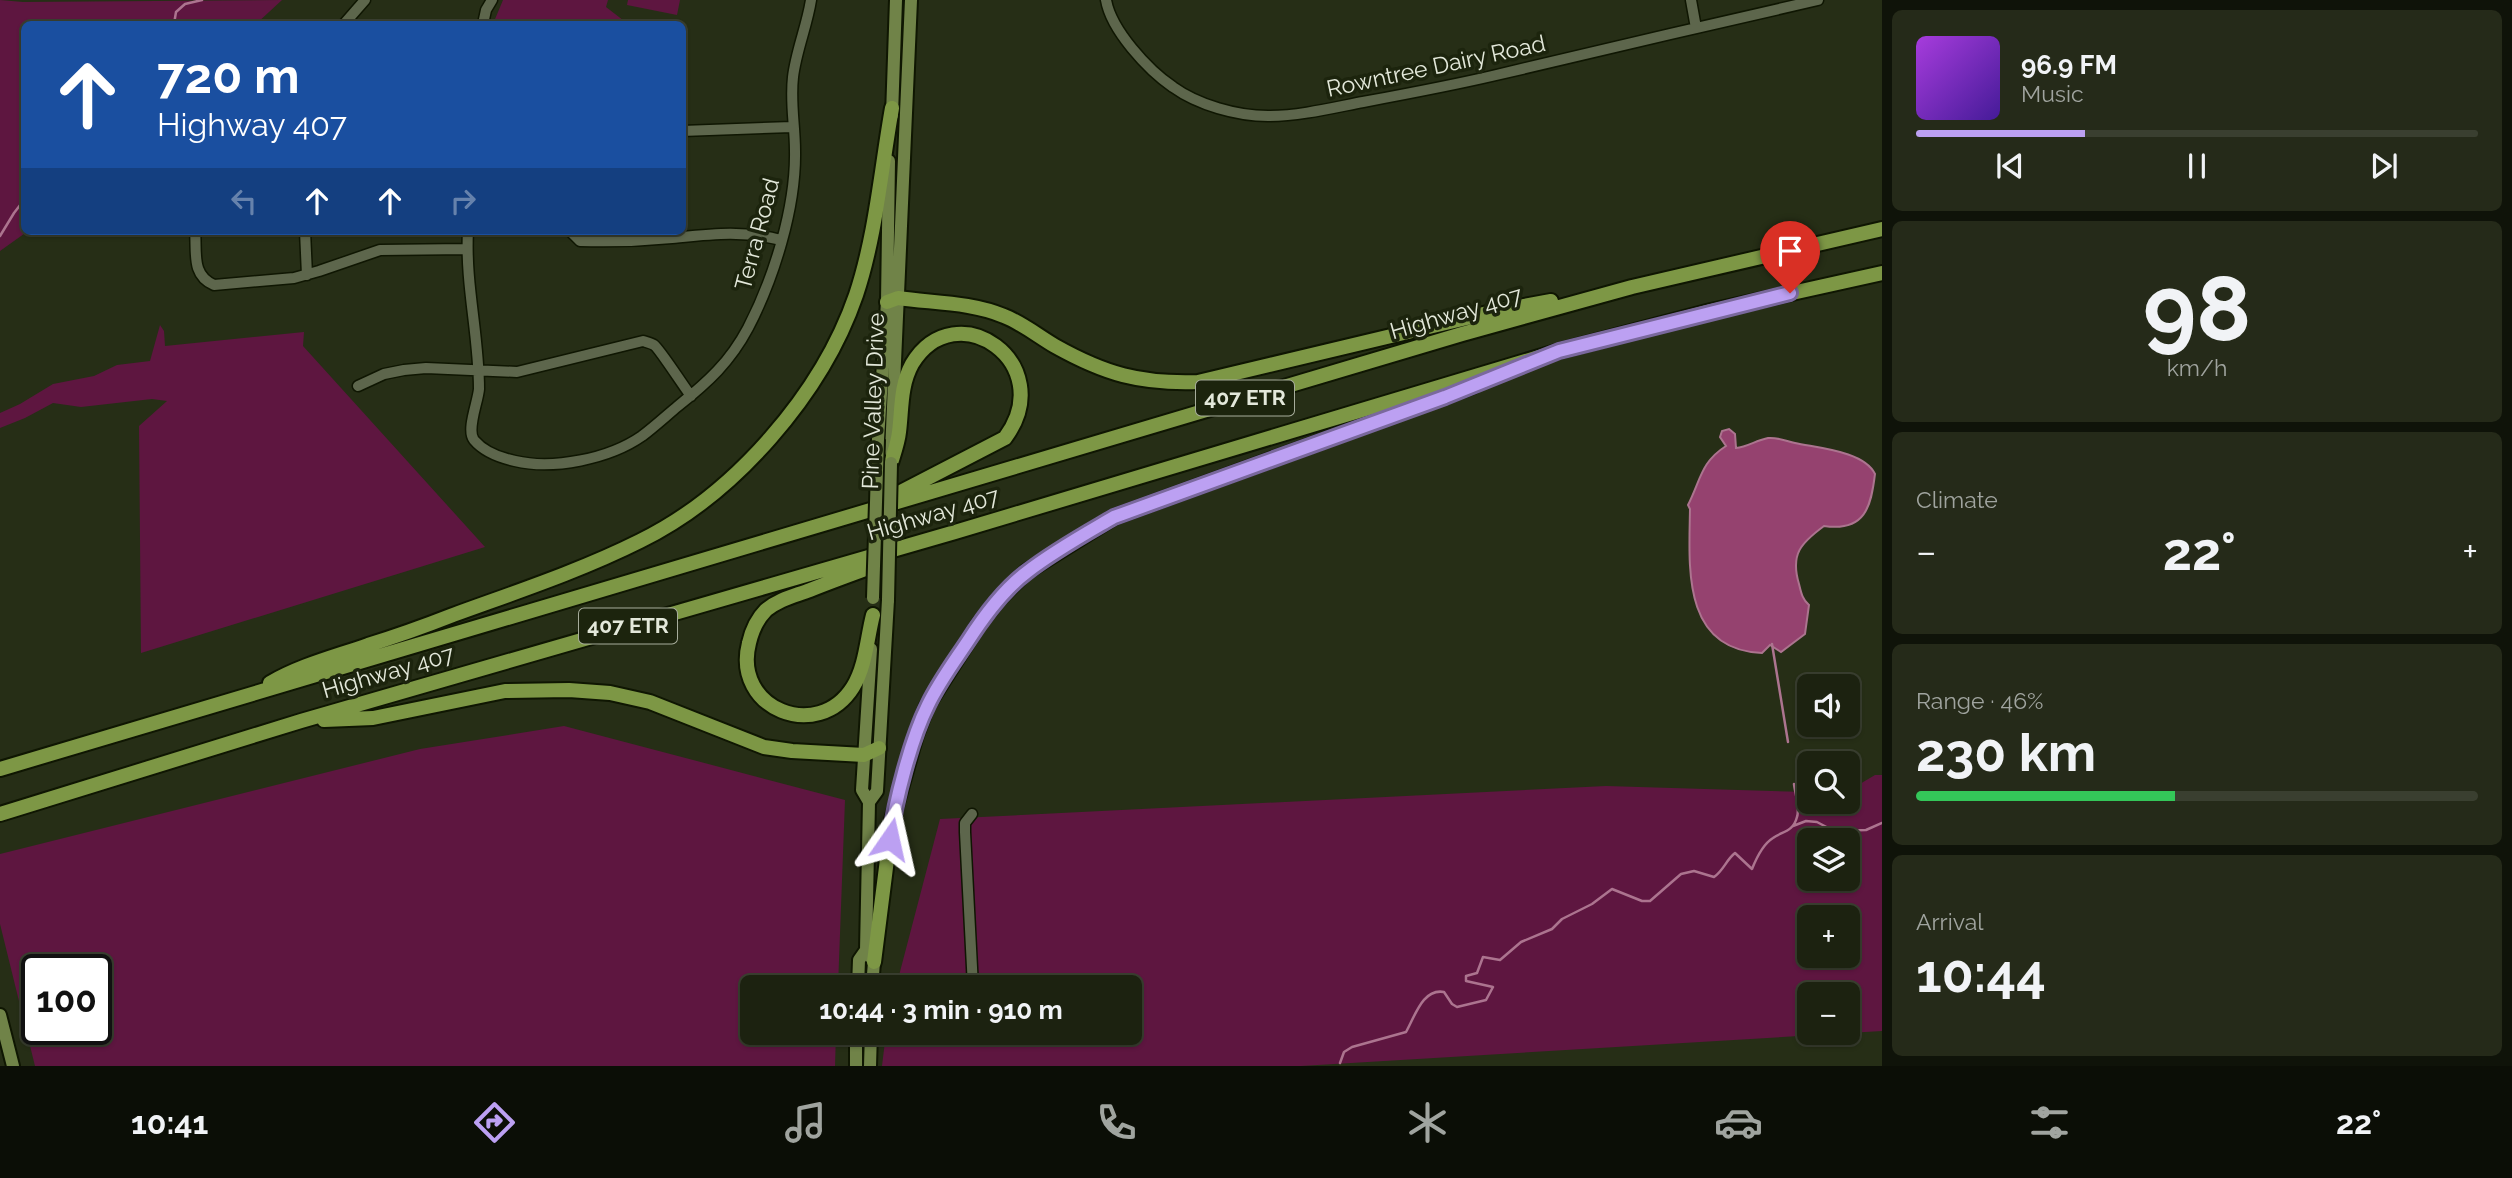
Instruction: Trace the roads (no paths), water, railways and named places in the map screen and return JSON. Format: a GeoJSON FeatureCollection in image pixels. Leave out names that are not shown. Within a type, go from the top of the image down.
{"type":"FeatureCollection","features":[{"type":"Feature","properties":{"kind":"highway"},"geometry":{"type":"LineString","coordinates":[[246,697],[295,669],[428,625],[642,541],[710,496],[761,451],[806,393],[836,339],[855,296],[871,239],[892,108]]}},
{"type":"Feature","properties":{"kind":"highway","name":"Highway 407"},"geometry":{"type":"LineString","coordinates":[[0,769],[1440,341],[1632,287],[1882,229]]}},
{"type":"Feature","properties":{"kind":"highway","name":"Highway 407"},"geometry":{"type":"LineString","coordinates":[[0,814],[301,721],[1559,351],[1711,312],[1882,273]]}},
{"type":"Feature","properties":{"kind":"highway"},"geometry":{"type":"LineString","coordinates":[[892,300],[977,308],[1004,316],[1095,367],[1124,376],[1168,383],[1198,382],[1496,311],[1632,287]]}},
{"type":"Feature","properties":{"kind":"highway"},"geometry":{"type":"LineString","coordinates":[[859,513],[1005,438],[1015,426],[1022,402],[1016,369],[1007,356],[978,336],[947,336],[931,343],[919,354],[905,381],[889,440],[891,463]]}},
{"type":"Feature","properties":{"kind":"highway"},"geometry":{"type":"LineString","coordinates":[[870,956],[892,820],[927,706],[979,624],[1026,572],[1114,517],[1445,397],[1559,351]]}},
{"type":"Feature","properties":{"kind":"highway"},"geometry":{"type":"LineString","coordinates":[[873,615],[860,671],[848,693],[835,707],[819,714],[793,713],[774,707],[758,696],[748,676],[746,654],[754,627],[767,610],[781,599],[886,561],[954,531]]}},
{"type":"Feature","properties":{"kind":"highway"},"geometry":{"type":"LineString","coordinates":[[301,721],[373,718],[505,691],[569,690],[610,693],[650,702],[764,747],[864,755],[879,748]]}},
{"type":"Feature","properties":{"kind":"main road","name":"Pine Valley Drive"},"geometry":{"type":"LineString","coordinates":[[892,300],[888,177],[896,0]]}},
{"type":"Feature","properties":{"kind":"main road","name":"Pine Valley Drive"},"geometry":{"type":"LineString","coordinates":[[871,975],[869,802],[862,790],[873,598],[889,440],[892,300],[911,0]]}},
{"type":"Feature","properties":{"kind":"main road","name":"Pine Valley Drive"},"geometry":{"type":"LineString","coordinates":[[869,802],[877,791],[888,600],[891,463]]}},
{"type":"Feature","properties":{"kind":"main road","name":"Pine Valley Drive"},"geometry":{"type":"LineString","coordinates":[[858,975],[859,960],[870,956]]}},
{"type":"Feature","properties":{"kind":"main road"},"geometry":{"type":"LineString","coordinates":[[0,1015],[13,1066]]}},
{"type":"Feature","properties":{"kind":"main road"},"geometry":{"type":"LineString","coordinates":[[856,1045],[856,1066]]}},
{"type":"Feature","properties":{"kind":"main road"},"geometry":{"type":"LineString","coordinates":[[870,1066],[871,1045]]}},
{"type":"Feature","properties":{"kind":"street"},"geometry":{"type":"LineString","coordinates":[[347,21],[365,0]]}},
{"type":"Feature","properties":{"kind":"street"},"geometry":{"type":"LineString","coordinates":[[484,21],[492,0]]}},
{"type":"Feature","properties":{"kind":"street","name":"Terra Road"},"geometry":{"type":"LineString","coordinates":[[478,372],[479,391],[470,431],[473,439],[490,453],[537,465],[580,461],[619,448],[640,437],[725,365],[746,331],[771,275],[781,240],[794,171],[793,78],[811,0]]}},
{"type":"Feature","properties":{"kind":"street","name":"Rowntree Dairy Road"},"geometry":{"type":"LineString","coordinates":[[1106,0],[1107,8],[1122,35],[1172,87],[1193,98],[1234,112],[1268,116],[1331,108],[1443,87],[1818,0]]}},
{"type":"Feature","properties":{"kind":"street"},"geometry":{"type":"LineString","coordinates":[[1691,0],[1696,28]]}},
{"type":"Feature","properties":{"kind":"street"},"geometry":{"type":"LineString","coordinates":[[686,131],[792,127]]}},
{"type":"Feature","properties":{"kind":"street"},"geometry":{"type":"LineString","coordinates":[[574,235],[580,240],[589,241],[636,241],[731,232],[759,234],[781,240]]}},
{"type":"Feature","properties":{"kind":"street"},"geometry":{"type":"LineString","coordinates":[[195,235],[199,273],[206,282],[214,285],[255,283],[307,275],[380,250],[467,249]]}},
{"type":"Feature","properties":{"kind":"street"},"geometry":{"type":"LineString","coordinates":[[305,235],[307,275]]}},
{"type":"Feature","properties":{"kind":"street"},"geometry":{"type":"LineString","coordinates":[[468,235],[470,295],[478,347],[478,372]]}},
{"type":"Feature","properties":{"kind":"street"},"geometry":{"type":"LineString","coordinates":[[358,386],[384,374],[426,368],[517,372],[643,341],[658,349],[675,377],[691,396]]}},
{"type":"Feature","properties":{"kind":"street"},"geometry":{"type":"LineString","coordinates":[[971,975],[965,822],[972,814]]}},
{"type":"Feature","properties":{"kind":"waterway"},"geometry":{"type":"LineString","coordinates":[[174,21],[176,12],[185,4],[202,0]]}},
{"type":"Feature","properties":{"kind":"waterway"},"geometry":{"type":"LineString","coordinates":[[0,236],[21,204]]}},
{"type":"Feature","properties":{"kind":"waterway"},"geometry":{"type":"LineString","coordinates":[[1772,644],[1788,742]]}},
{"type":"Feature","properties":{"kind":"waterway"},"geometry":{"type":"LineString","coordinates":[[1340,1063],[1344,1052],[1352,1047],[1406,1032],[1420,1004],[1430,994],[1444,992],[1457,1007],[1486,1000],[1493,987],[1466,981],[1466,976],[1477,973],[1483,957],[1500,960],[1521,942],[1552,929],[1562,919],[1592,904],[1612,889],[1642,901],[1650,901],[1681,874],[1694,871],[1714,877],[1735,853],[1752,869],[1766,844],[1795,822],[1798,809],[1794,784]]}},
{"type":"Feature","properties":{"kind":"waterway"},"geometry":{"type":"LineString","coordinates":[[1793,826],[1806,821],[1817,822],[1834,831],[1866,830],[1882,823]]}}]}
